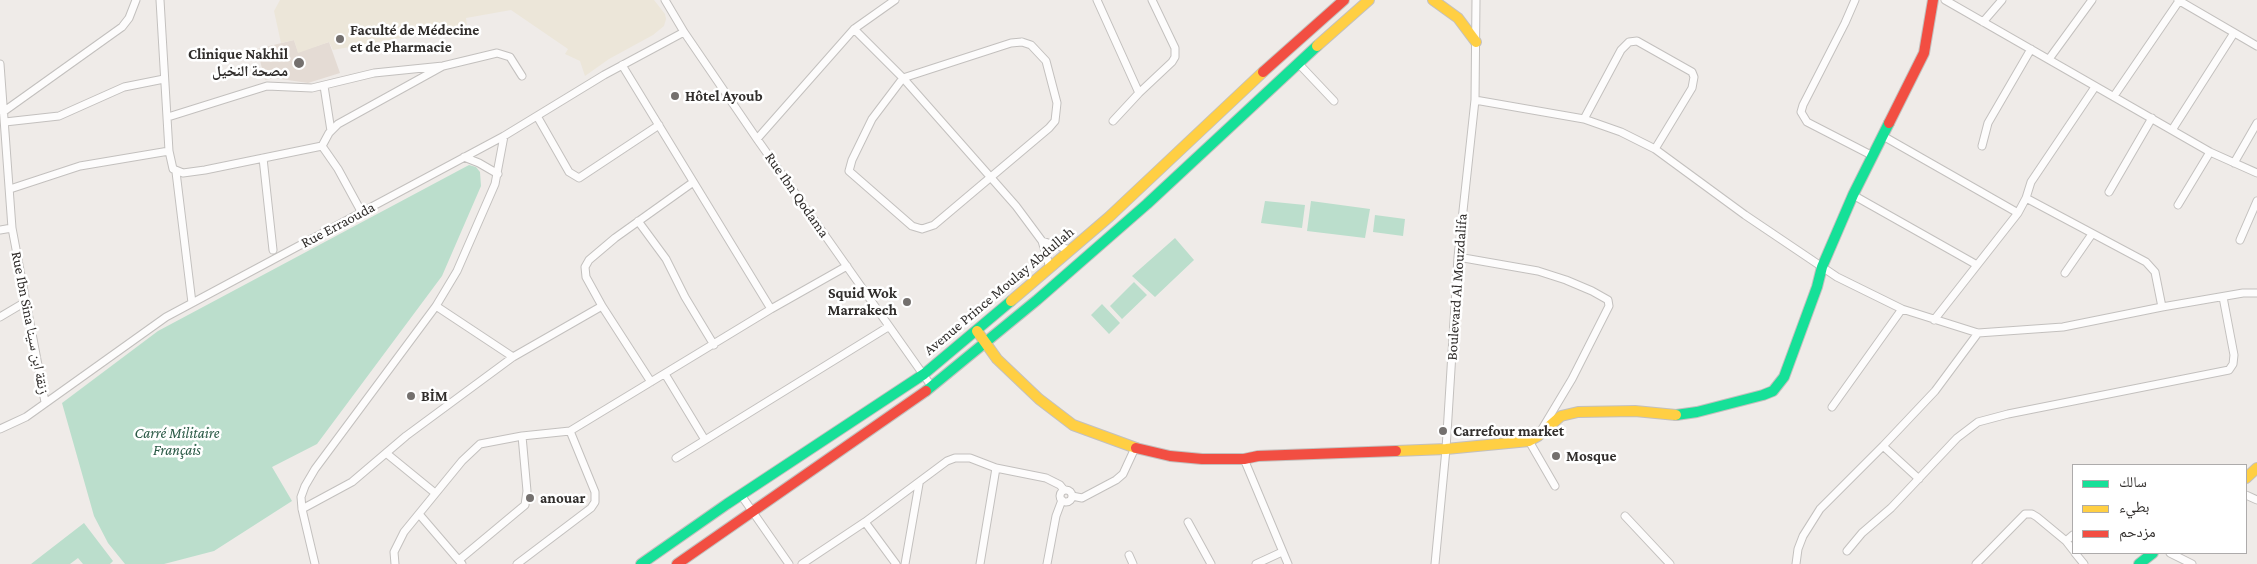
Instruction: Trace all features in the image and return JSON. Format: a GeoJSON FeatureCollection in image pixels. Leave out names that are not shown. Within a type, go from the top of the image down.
{"type":"FeatureCollection","features":[{"type":"Feature","properties":{"kind":"main road","name":"Avenue Prince Moulay Abdullah"},"geometry":{"type":"LineString","coordinates":[[641,564],[741,494],[924,374],[977,331],[1108,217],[1264,71],[1344,0]]}},
{"type":"Feature","properties":{"kind":"main road","name":"Avenue Prince Moulay Abdullah"},"geometry":{"type":"LineString","coordinates":[[677,564],[932,387],[1140,211],[1298,63],[1370,0]]}},
{"type":"Feature","properties":{"kind":"main road"},"geometry":{"type":"LineString","coordinates":[[1433,0],[1458,18],[1476,42]]}},
{"type":"Feature","properties":{"kind":"main road"},"geometry":{"type":"LineString","coordinates":[[977,331],[997,359],[1039,399],[1073,425],[1135,448],[1170,456],[1244,459],[1258,456],[1446,449],[1529,441],[1538,436],[1561,416],[1578,412],[1635,411],[1672,416],[1698,412],[1773,391],[1784,377],[1817,287],[1822,267],[1853,195],[1924,53],[1933,0]]}},
{"type":"Feature","properties":{"kind":"main road"},"geometry":{"type":"LineString","coordinates":[[2247,477],[2257,468]]}},
{"type":"Feature","properties":{"kind":"main road"},"geometry":{"type":"LineString","coordinates":[[2139,564],[2152,554]]}},
{"type":"Feature","properties":{"kind":"street"},"geometry":{"type":"LineString","coordinates":[[4,112],[122,27],[129,18],[136,0]]}},
{"type":"Feature","properties":{"kind":"street"},"geometry":{"type":"LineString","coordinates":[[160,0],[169,151],[172,169],[176,172],[205,170],[322,146],[331,131],[338,124],[443,66]]}},
{"type":"Feature","properties":{"kind":"street","name":"Rue Ibn Qodama"},"geometry":{"type":"LineString","coordinates":[[665,0],[684,32],[757,138],[932,387]]}},
{"type":"Feature","properties":{"kind":"street"},"geometry":{"type":"LineString","coordinates":[[757,138],[854,30],[884,3],[895,0]]}},
{"type":"Feature","properties":{"kind":"street"},"geometry":{"type":"LineString","coordinates":[[1097,0],[1139,93]]}},
{"type":"Feature","properties":{"kind":"street"},"geometry":{"type":"LineString","coordinates":[[1113,122],[1139,93],[1172,62],[1175,53],[1175,48],[1152,0]]}},
{"type":"Feature","properties":{"kind":"street"},"geometry":{"type":"LineString","coordinates":[[1468,0],[1475,9]]}},
{"type":"Feature","properties":{"kind":"street","name":"Boulevard Al Mouzdalifa"},"geometry":{"type":"LineString","coordinates":[[1436,564],[1446,449],[1458,257],[1475,100],[1476,0]]}},
{"type":"Feature","properties":{"kind":"street"},"geometry":{"type":"LineString","coordinates":[[1854,0],[1845,23],[1803,104],[1801,112],[1807,122],[1874,156]]}},
{"type":"Feature","properties":{"kind":"street"},"geometry":{"type":"LineString","coordinates":[[1945,0],[2210,152],[2257,173]]}},
{"type":"Feature","properties":{"kind":"street"},"geometry":{"type":"LineString","coordinates":[[1983,22],[2002,0]]}},
{"type":"Feature","properties":{"kind":"street"},"geometry":{"type":"LineString","coordinates":[[2049,59],[2092,0]]}},
{"type":"Feature","properties":{"kind":"street"},"geometry":{"type":"LineString","coordinates":[[2114,96],[2178,0],[2257,46]]}},
{"type":"Feature","properties":{"kind":"street"},"geometry":{"type":"LineString","coordinates":[[854,30],[903,78],[992,177],[1042,240],[1050,268]]}},
{"type":"Feature","properties":{"kind":"street","name":"Rue Erraouda"},"geometry":{"type":"LineString","coordinates":[[0,429],[26,417],[145,330],[504,136],[622,65],[684,32]]}},
{"type":"Feature","properties":{"kind":"street"},"geometry":{"type":"LineString","coordinates":[[2172,130],[2234,33]]}},
{"type":"Feature","properties":{"kind":"street"},"geometry":{"type":"LineString","coordinates":[[1584,119],[1620,50],[1629,42],[1637,41],[1692,72],[1694,78],[1692,88],[1655,149]]}},
{"type":"Feature","properties":{"kind":"street"},"geometry":{"type":"LineString","coordinates":[[1022,42],[1031,45],[1046,61],[1057,103],[1055,121],[934,225],[922,229],[912,226],[849,172],[852,160],[872,118],[903,78],[1010,43],[1022,42]]}},
{"type":"Feature","properties":{"kind":"street"},"geometry":{"type":"LineString","coordinates":[[1982,146],[1988,122],[2031,49]]}},
{"type":"Feature","properties":{"kind":"street"},"geometry":{"type":"LineString","coordinates":[[168,117],[268,86],[312,88],[374,73],[443,66],[497,53],[510,57],[522,76]]}},
{"type":"Feature","properties":{"kind":"street"},"geometry":{"type":"LineString","coordinates":[[1298,63],[1334,101]]}},
{"type":"Feature","properties":{"kind":"street","name":"Rue Ibn Sina زنقة ابن سينا"},"geometry":{"type":"LineString","coordinates":[[0,64],[12,228],[45,402]]}},
{"type":"Feature","properties":{"kind":"street"},"geometry":{"type":"LineString","coordinates":[[622,65],[692,183],[721,225],[771,309]]}},
{"type":"Feature","properties":{"kind":"street"},"geometry":{"type":"LineString","coordinates":[[5,122],[59,116],[124,87],[164,78]]}},
{"type":"Feature","properties":{"kind":"street"},"geometry":{"type":"LineString","coordinates":[[324,86],[331,131]]}},
{"type":"Feature","properties":{"kind":"street"},"geometry":{"type":"LineString","coordinates":[[1934,320],[2018,213],[2026,198],[2031,182],[2095,87]]}},
{"type":"Feature","properties":{"kind":"street"},"geometry":{"type":"LineString","coordinates":[[1475,100],[1584,119],[1621,132],[1655,149],[1745,215],[1837,277],[1902,309],[1978,333],[2063,327],[2162,307],[2243,293],[2257,293]]}},
{"type":"Feature","properties":{"kind":"street"},"geometry":{"type":"LineString","coordinates":[[537,116],[569,172],[579,178],[659,125]]}},
{"type":"Feature","properties":{"kind":"street"},"geometry":{"type":"LineString","coordinates":[[2110,192],[2152,118]]}},
{"type":"Feature","properties":{"kind":"street"},"geometry":{"type":"LineString","coordinates":[[2234,163],[2257,123]]}},
{"type":"Feature","properties":{"kind":"street"},"geometry":{"type":"LineString","coordinates":[[315,564],[302,508],[301,497],[305,486],[315,469],[436,306],[457,271],[498,174],[504,136]]}},
{"type":"Feature","properties":{"kind":"street"},"geometry":{"type":"LineString","coordinates":[[1883,136],[2018,213]]}},
{"type":"Feature","properties":{"kind":"street"},"geometry":{"type":"LineString","coordinates":[[322,146],[331,156],[362,213]]}},
{"type":"Feature","properties":{"kind":"street"},"geometry":{"type":"LineString","coordinates":[[10,189],[93,163],[169,151]]}},
{"type":"Feature","properties":{"kind":"street"},"geometry":{"type":"LineString","coordinates":[[2178,205],[2210,152]]}},
{"type":"Feature","properties":{"kind":"street"},"geometry":{"type":"LineString","coordinates":[[263,158],[273,250]]}},
{"type":"Feature","properties":{"kind":"street"},"geometry":{"type":"LineString","coordinates":[[464,158],[479,163],[498,174]]}},
{"type":"Feature","properties":{"kind":"street"},"geometry":{"type":"LineString","coordinates":[[176,172],[192,303]]}},
{"type":"Feature","properties":{"kind":"street"},"geometry":{"type":"LineString","coordinates":[[651,382],[602,306],[584,272],[586,263],[692,183]]}},
{"type":"Feature","properties":{"kind":"street"},"geometry":{"type":"LineString","coordinates":[[1853,195],[1977,265]]}},
{"type":"Feature","properties":{"kind":"street"},"geometry":{"type":"LineString","coordinates":[[2026,198],[2146,262],[2152,267],[2157,280],[2162,307]]}},
{"type":"Feature","properties":{"kind":"street"},"geometry":{"type":"LineString","coordinates":[[2240,240],[2257,201]]}},
{"type":"Feature","properties":{"kind":"street"},"geometry":{"type":"LineString","coordinates":[[638,222],[666,259],[685,296],[714,344]]}},
{"type":"Feature","properties":{"kind":"street"},"geometry":{"type":"LineString","coordinates":[[0,230],[12,228]]}},
{"type":"Feature","properties":{"kind":"street"},"geometry":{"type":"LineString","coordinates":[[2065,273],[2092,234]]}},
{"type":"Feature","properties":{"kind":"street"},"geometry":{"type":"LineString","coordinates":[[1042,240],[1070,250]]}},
{"type":"Feature","properties":{"kind":"street"},"geometry":{"type":"LineString","coordinates":[[1458,257],[1538,271],[1566,280],[1608,300],[1609,306],[1572,379],[1538,436]]}},
{"type":"Feature","properties":{"kind":"street"},"geometry":{"type":"LineString","coordinates":[[395,564],[394,552],[398,542],[435,493],[462,461],[480,444],[522,436],[570,431],[771,309],[847,266]]}},
{"type":"Feature","properties":{"kind":"street"},"geometry":{"type":"LineString","coordinates":[[1848,551],[1862,533],[1919,479],[1957,438],[1978,422],[2016,412],[2228,370],[2234,360],[2223,297]]}},
{"type":"Feature","properties":{"kind":"street"},"geometry":{"type":"LineString","coordinates":[[0,316],[26,301]]}},
{"type":"Feature","properties":{"kind":"street"},"geometry":{"type":"LineString","coordinates":[[436,306],[513,357]]}},
{"type":"Feature","properties":{"kind":"street"},"geometry":{"type":"LineString","coordinates":[[302,508],[352,482],[406,436],[513,357],[602,306]]}},
{"type":"Feature","properties":{"kind":"street"},"geometry":{"type":"LineString","coordinates":[[1832,407],[1902,309]]}},
{"type":"Feature","properties":{"kind":"street"},"geometry":{"type":"LineString","coordinates":[[676,458],[888,327]]}},
{"type":"Feature","properties":{"kind":"street"},"geometry":{"type":"LineString","coordinates":[[1796,564],[1802,536],[1820,509],[1884,446],[1935,391],[1978,333]]}},
{"type":"Feature","properties":{"kind":"street"},"geometry":{"type":"LineString","coordinates":[[665,374],[705,440]]}},
{"type":"Feature","properties":{"kind":"street"},"geometry":{"type":"LineString","coordinates":[[516,564],[591,508],[595,502],[595,492],[570,431]]}},
{"type":"Feature","properties":{"kind":"street"},"geometry":{"type":"LineString","coordinates":[[419,514],[461,562],[525,505],[527,492],[522,436]]}},
{"type":"Feature","properties":{"kind":"street"},"geometry":{"type":"LineString","coordinates":[[1529,441],[1555,486]]}},
{"type":"Feature","properties":{"kind":"street"},"geometry":{"type":"LineString","coordinates":[[1884,446],[1919,479]]}},
{"type":"Feature","properties":{"kind":"street"},"geometry":{"type":"LineString","coordinates":[[1072,496],[1082,498],[1116,480],[1126,468],[1135,448]]}},
{"type":"Feature","properties":{"kind":"street"},"geometry":{"type":"LineString","coordinates":[[386,453],[435,493]]}},
{"type":"Feature","properties":{"kind":"street"},"geometry":{"type":"LineString","coordinates":[[802,564],[866,522],[919,484],[947,461],[955,458],[970,458],[996,468],[1046,478],[1060,485],[1064,490],[1070,491],[1072,496]]}},
{"type":"Feature","properties":{"kind":"street"},"geometry":{"type":"LineString","coordinates":[[1244,459],[1288,564]]}},
{"type":"Feature","properties":{"kind":"street"},"geometry":{"type":"LineString","coordinates":[[980,564],[996,468]]}},
{"type":"Feature","properties":{"kind":"street"},"geometry":{"type":"LineString","coordinates":[[905,564],[919,484]]}},
{"type":"Feature","properties":{"kind":"street"},"geometry":{"type":"LineString","coordinates":[[1047,564],[1056,516],[1062,500],[1060,495],[1064,490]]}},
{"type":"Feature","properties":{"kind":"street"},"geometry":{"type":"LineString","coordinates":[[741,494],[789,564]]}},
{"type":"Feature","properties":{"kind":"street"},"geometry":{"type":"LineString","coordinates":[[1062,500],[1068,502],[1072,496]]}},
{"type":"Feature","properties":{"kind":"street"},"geometry":{"type":"LineString","coordinates":[[1976,564],[2025,514],[2032,514],[2037,517],[2066,541],[2072,549]]}},
{"type":"Feature","properties":{"kind":"street"},"geometry":{"type":"LineString","coordinates":[[1625,516],[1670,564]]}},
{"type":"Feature","properties":{"kind":"street"},"geometry":{"type":"LineString","coordinates":[[866,522],[896,564]]}},
{"type":"Feature","properties":{"kind":"street"},"geometry":{"type":"LineString","coordinates":[[1188,522],[1211,564]]}},
{"type":"Feature","properties":{"kind":"street"},"geometry":{"type":"LineString","coordinates":[[2066,541],[2072,536]]}},
{"type":"Feature","properties":{"kind":"street"},"geometry":{"type":"LineString","coordinates":[[1256,564],[1282,552]]}},
{"type":"Feature","properties":{"kind":"street"},"geometry":{"type":"LineString","coordinates":[[2076,554],[2084,564]]}},
{"type":"Feature","properties":{"kind":"street"},"geometry":{"type":"LineString","coordinates":[[2172,554],[2192,564]]}},
{"type":"Feature","properties":{"kind":"street"},"geometry":{"type":"LineString","coordinates":[[1128,555],[1133,564]]}},
{"type":"Feature","properties":{"kind":"shaded area","name":"Faculté de Médecine et de Pharmacie"},"geometry":{"type":"Polygon","coordinates":[[[280,0],[654,0],[665,14],[666,19],[664,26],[653,35],[609,59],[585,76],[580,61],[565,54],[568,49],[511,10],[466,18],[467,26],[333,50],[329,42],[298,53],[294,40],[281,43],[274,11],[280,0]]]}},
{"type":"Feature","properties":{"kind":"shaded area","name":"Clinique Nakhil مصحة النخيل"},"geometry":{"type":"Polygon","coordinates":[[[294,40],[298,52],[329,42],[340,73],[308,83],[274,78],[265,80],[257,49],[294,40]]]}},
{"type":"Feature","properties":{"kind":"green space","name":"Carré Militaire Français"},"geometry":{"type":"Polygon","coordinates":[[[469,165],[476,167],[480,172],[481,186],[442,276],[317,444],[272,467],[292,501],[214,551],[164,564],[125,564],[108,543],[94,516],[62,403],[158,331],[469,165]]]}},
{"type":"Feature","properties":{"kind":"green space"},"geometry":{"type":"Polygon","coordinates":[[[1265,201],[1305,205],[1302,228],[1261,223],[1265,201]]]}},
{"type":"Feature","properties":{"kind":"green space"},"geometry":{"type":"Polygon","coordinates":[[[1311,201],[1370,209],[1365,238],[1307,231],[1311,201]]]}},
{"type":"Feature","properties":{"kind":"green space"},"geometry":{"type":"Polygon","coordinates":[[[1375,215],[1405,219],[1403,236],[1373,232],[1375,215]]]}},
{"type":"Feature","properties":{"kind":"green space"},"geometry":{"type":"Polygon","coordinates":[[[1175,238],[1194,260],[1155,297],[1132,276],[1175,238]]]}},
{"type":"Feature","properties":{"kind":"green space"},"geometry":{"type":"Polygon","coordinates":[[[1134,282],[1147,295],[1122,319],[1110,306],[1134,282]]]}},
{"type":"Feature","properties":{"kind":"green space"},"geometry":{"type":"Polygon","coordinates":[[[1102,304],[1120,323],[1109,334],[1091,315],[1102,304]]]}},
{"type":"Feature","properties":{"kind":"green space"},"geometry":{"type":"Polygon","coordinates":[[[84,523],[113,561],[110,564],[83,564],[78,558],[70,564],[31,564],[84,523]]]}},
{"type":"Feature","properties":{"kind":"traffic: fast"},"geometry":{"type":"LineString","coordinates":[[926,391],[1037,300],[1147,204],[1317,46]]}},
{"type":"Feature","properties":{"kind":"traffic: fast"},"geometry":{"type":"LineString","coordinates":[[1676,415],[1697,412],[1763,395],[1773,391],[1784,377],[1817,287],[1822,267],[1853,195],[1889,123]]}},
{"type":"Feature","properties":{"kind":"traffic: fast"},"geometry":{"type":"LineString","coordinates":[[641,564],[727,504],[924,374],[1011,301]]}},
{"type":"Feature","properties":{"kind":"traffic: fast"},"geometry":{"type":"LineString","coordinates":[[2139,564],[2152,554]]}},
{"type":"Feature","properties":{"kind":"traffic: slow"},"geometry":{"type":"LineString","coordinates":[[1317,46],[1369,0]]}},
{"type":"Feature","properties":{"kind":"traffic: slow"},"geometry":{"type":"LineString","coordinates":[[1433,0],[1458,18],[1476,42]]}},
{"type":"Feature","properties":{"kind":"traffic: slow"},"geometry":{"type":"LineString","coordinates":[[1011,301],[1109,217],[1263,72]]}},
{"type":"Feature","properties":{"kind":"traffic: slow"},"geometry":{"type":"LineString","coordinates":[[977,331],[997,359],[1039,399],[1073,425],[1136,448]]}},
{"type":"Feature","properties":{"kind":"traffic: slow"},"geometry":{"type":"LineString","coordinates":[[1396,451],[1446,449],[1529,441],[1538,436],[1561,416],[1578,412],[1635,411],[1676,415]]}},
{"type":"Feature","properties":{"kind":"traffic: slow"},"geometry":{"type":"LineString","coordinates":[[2247,477],[2257,468]]}},
{"type":"Feature","properties":{"kind":"traffic: jam"},"geometry":{"type":"LineString","coordinates":[[1263,72],[1344,0]]}},
{"type":"Feature","properties":{"kind":"traffic: jam"},"geometry":{"type":"LineString","coordinates":[[1889,123],[1924,53],[1933,0]]}},
{"type":"Feature","properties":{"kind":"traffic: jam"},"geometry":{"type":"LineString","coordinates":[[677,564],[926,391]]}},
{"type":"Feature","properties":{"kind":"traffic: jam"},"geometry":{"type":"LineString","coordinates":[[1136,448],[1170,456],[1202,459],[1244,459],[1258,456],[1396,451]]}},
{"type":"Feature","properties":{"kind":"place","name":"Faculté de Médecine et de Pharmacie"},"geometry":{"type":"Point","coordinates":[340,39]}},
{"type":"Feature","properties":{"kind":"place","name":"Clinique Nakhil مصحة النخيل"},"geometry":{"type":"Point","coordinates":[299,63]}},
{"type":"Feature","properties":{"kind":"place","name":"Hôtel Ayoub"},"geometry":{"type":"Point","coordinates":[675,96]}},
{"type":"Feature","properties":{"kind":"place","name":"Squid Wok Marrakech"},"geometry":{"type":"Point","coordinates":[907,302]}},
{"type":"Feature","properties":{"kind":"place","name":"BİM"},"geometry":{"type":"Point","coordinates":[411,396]}},
{"type":"Feature","properties":{"kind":"place","name":"Carrefour market"},"geometry":{"type":"Point","coordinates":[1443,431]}},
{"type":"Feature","properties":{"kind":"place","name":"Mosque"},"geometry":{"type":"Point","coordinates":[1556,456]}},
{"type":"Feature","properties":{"kind":"place","name":"anouar"},"geometry":{"type":"Point","coordinates":[530,498]}}]}
